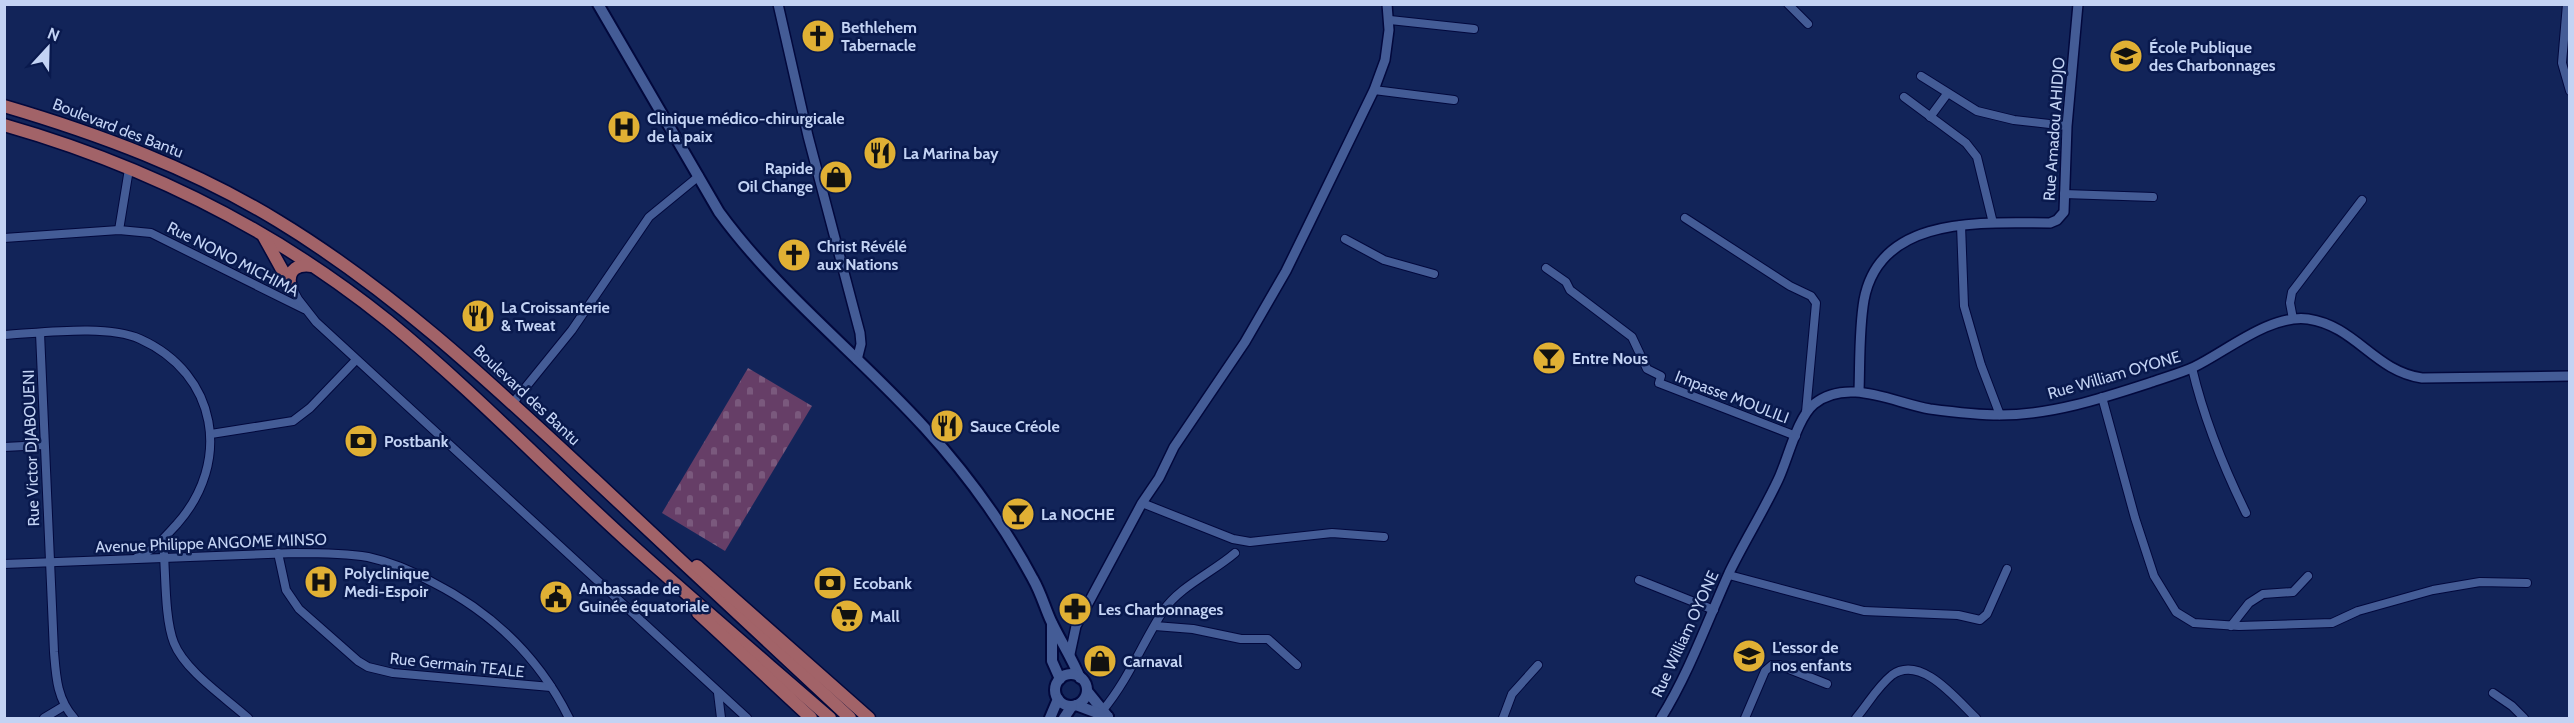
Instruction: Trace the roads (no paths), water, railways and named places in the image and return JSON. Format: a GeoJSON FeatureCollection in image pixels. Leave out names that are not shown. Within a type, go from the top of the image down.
{"type":"FeatureCollection","features":[{"type":"Feature","properties":{"kind":"highway","name":"Boulevard des Bantu"},"geometry":{"type":"LineString","coordinates":[[4,106],[61,123],[174,166],[259,210],[317,245],[378,289],[457,354],[850,718]]}},
{"type":"Feature","properties":{"kind":"highway","name":"Boulevard des Bantu"},"geometry":{"type":"LineString","coordinates":[[4,125],[70,146],[186,193],[262,233],[312,266],[386,320],[439,364],[624,538],[830,718]]}},
{"type":"Feature","properties":{"kind":"highway"},"geometry":{"type":"LineString","coordinates":[[262,233],[290,284]]}},
{"type":"Feature","properties":{"kind":"highway"},"geometry":{"type":"LineString","coordinates":[[290,284],[289,276],[292,269],[297,266],[312,266]]}},
{"type":"Feature","properties":{"kind":"highway"},"geometry":{"type":"LineString","coordinates":[[638,521],[665,539],[716,582],[869,718]]}},
{"type":"Feature","properties":{"kind":"highway"},"geometry":{"type":"LineString","coordinates":[[624,538],[644,563],[811,718]]}},
{"type":"Feature","properties":{"kind":"main road"},"geometry":{"type":"LineString","coordinates":[[598,4],[719,212],[752,254],[924,427],[986,503],[1034,581],[1052,623],[1070,654],[1087,691],[1107,715]]}},
{"type":"Feature","properties":{"kind":"main road"},"geometry":{"type":"LineString","coordinates":[[1052,623],[1052,661],[1060,679]]}},
{"type":"Feature","properties":{"kind":"main road"},"geometry":{"type":"LineString","coordinates":[[1080,678],[1067,675],[1060,679],[1055,689],[1058,699],[1064,704],[1107,715]]}},
{"type":"Feature","properties":{"kind":"main road"},"geometry":{"type":"LineString","coordinates":[[1064,718],[1074,706],[1083,700],[1087,691]]}},
{"type":"Feature","properties":{"kind":"main road"},"geometry":{"type":"LineString","coordinates":[[1050,718],[1058,699]]}},
{"type":"Feature","properties":{"kind":"street"},"geometry":{"type":"LineString","coordinates":[[778,4],[808,136],[860,333],[861,344],[856,360]]}},
{"type":"Feature","properties":{"kind":"street"},"geometry":{"type":"LineString","coordinates":[[1070,654],[1072,638],[1080,618],[1142,503],[1159,478],[1174,447],[1245,342],[1286,271],[1374,90],[1389,44],[1390,20],[1387,4]]}},
{"type":"Feature","properties":{"kind":"street"},"geometry":{"type":"LineString","coordinates":[[1788,4],[1808,24]]}},
{"type":"Feature","properties":{"kind":"street","name":"Rue Amadou AHIDJO"},"geometry":{"type":"LineString","coordinates":[[1859,392],[1863,309],[1873,273],[1881,260],[1910,238],[1961,225],[2050,223],[2057,220],[2064,212],[2067,126],[2078,4]]}},
{"type":"Feature","properties":{"kind":"street"},"geometry":{"type":"LineString","coordinates":[[2567,4],[2562,63],[2570,91]]}},
{"type":"Feature","properties":{"kind":"street"},"geometry":{"type":"LineString","coordinates":[[1390,20],[1474,28]]}},
{"type":"Feature","properties":{"kind":"street"},"geometry":{"type":"LineString","coordinates":[[1921,76],[1977,111],[1994,117],[2067,126]]}},
{"type":"Feature","properties":{"kind":"street"},"geometry":{"type":"LineString","coordinates":[[1374,90],[1454,100]]}},
{"type":"Feature","properties":{"kind":"street"},"geometry":{"type":"LineString","coordinates":[[1930,117],[1947,94]]}},
{"type":"Feature","properties":{"kind":"street"},"geometry":{"type":"LineString","coordinates":[[1904,98],[1966,143],[1977,157],[1993,223]]}},
{"type":"Feature","properties":{"kind":"street"},"geometry":{"type":"LineString","coordinates":[[119,230],[129,169]]}},
{"type":"Feature","properties":{"kind":"street"},"geometry":{"type":"LineString","coordinates":[[512,404],[572,330],[649,217],[699,176]]}},
{"type":"Feature","properties":{"kind":"street"},"geometry":{"type":"LineString","coordinates":[[2064,194],[2153,197]]}},
{"type":"Feature","properties":{"kind":"street"},"geometry":{"type":"LineString","coordinates":[[2293,319],[2290,303],[2292,292],[2362,200]]}},
{"type":"Feature","properties":{"kind":"street"},"geometry":{"type":"LineString","coordinates":[[1685,218],[1790,286],[1810,296],[1816,303],[1806,411]]}},
{"type":"Feature","properties":{"kind":"street"},"geometry":{"type":"LineString","coordinates":[[1961,225],[1964,306],[1981,364],[2000,415]]}},
{"type":"Feature","properties":{"kind":"street","name":"Rue NONO MICHIMA"},"geometry":{"type":"LineString","coordinates":[[4,238],[119,230],[139,231],[161,237],[214,266],[306,310]]}},
{"type":"Feature","properties":{"kind":"street"},"geometry":{"type":"LineString","coordinates":[[1345,238],[1384,260],[1434,274]]}},
{"type":"Feature","properties":{"kind":"street","name":"Impasse MOULILI"},"geometry":{"type":"LineString","coordinates":[[1546,268],[1566,282],[1570,290],[1632,337],[1647,369],[1661,376],[1659,383],[1796,436]]}},
{"type":"Feature","properties":{"kind":"street"},"geometry":{"type":"LineString","coordinates":[[290,284],[306,310],[356,360],[747,718]]}},
{"type":"Feature","properties":{"kind":"street","name":"Rue William OYONE"},"geometry":{"type":"LineString","coordinates":[[1661,718],[1673,699],[1729,575],[1776,484],[1806,411],[1816,402],[1828,397],[1859,392],[1929,409],[2000,415],[2046,411],[2102,397],[2192,368],[2277,322],[2293,319],[2309,319],[2329,325],[2348,335],[2395,371],[2408,376],[2422,378],[2570,376]]}},
{"type":"Feature","properties":{"kind":"street"},"geometry":{"type":"LineString","coordinates":[[4,335],[116,331],[150,344],[175,363],[195,386],[204,406],[211,434],[209,465],[199,493],[163,542],[134,559]]}},
{"type":"Feature","properties":{"kind":"street","name":"Rue Victor DJABOUENI"},"geometry":{"type":"LineString","coordinates":[[40,333],[56,677],[64,706]]}},
{"type":"Feature","properties":{"kind":"street"},"geometry":{"type":"LineString","coordinates":[[211,434],[293,421],[310,408],[356,360]]}},
{"type":"Feature","properties":{"kind":"street"},"geometry":{"type":"LineString","coordinates":[[2192,368],[2200,402],[2217,452],[2246,513]]}},
{"type":"Feature","properties":{"kind":"street"},"geometry":{"type":"LineString","coordinates":[[2102,397],[2135,518],[2154,576],[2167,601],[2176,612],[2194,623],[2231,626],[2332,623],[2358,611],[2433,590],[2480,582],[2527,583]]}},
{"type":"Feature","properties":{"kind":"street"},"geometry":{"type":"LineString","coordinates":[[4,447],[44,445]]}},
{"type":"Feature","properties":{"kind":"street"},"geometry":{"type":"LineString","coordinates":[[1142,503],[1233,539],[1250,542],[1332,533],[1384,537]]}},
{"type":"Feature","properties":{"kind":"street"},"geometry":{"type":"LineString","coordinates":[[163,542],[174,645],[195,671],[248,718]]}},
{"type":"Feature","properties":{"kind":"street","name":"Avenue Philippe ANGOME MINSO"},"geometry":{"type":"LineString","coordinates":[[4,564],[278,553],[367,557],[421,576],[462,598],[503,628],[527,653],[569,718]]}},
{"type":"Feature","properties":{"kind":"street","name":"Rue Germain TEALE"},"geometry":{"type":"LineString","coordinates":[[278,553],[286,590],[299,609],[348,653],[368,667],[393,673],[550,687]]}},
{"type":"Feature","properties":{"kind":"street"},"geometry":{"type":"LineString","coordinates":[[1107,715],[1164,610],[1179,594],[1235,553]]}},
{"type":"Feature","properties":{"kind":"street"},"geometry":{"type":"LineString","coordinates":[[1729,575],[1864,611],[1947,614],[1980,620],[1987,614],[2007,569]]}},
{"type":"Feature","properties":{"kind":"street"},"geometry":{"type":"LineString","coordinates":[[2231,626],[2249,603],[2263,594],[2293,592],[2308,576]]}},
{"type":"Feature","properties":{"kind":"street"},"geometry":{"type":"LineString","coordinates":[[1640,580],[1714,610]]}},
{"type":"Feature","properties":{"kind":"street"},"geometry":{"type":"LineString","coordinates":[[1155,626],[1192,629],[1241,639],[1268,639],[1297,665]]}},
{"type":"Feature","properties":{"kind":"street"},"geometry":{"type":"LineString","coordinates":[[1503,718],[1512,694],[1538,665]]}},
{"type":"Feature","properties":{"kind":"street"},"geometry":{"type":"LineString","coordinates":[[1745,718],[1765,671],[1772,665],[1779,665],[1827,684]]}},
{"type":"Feature","properties":{"kind":"street"},"geometry":{"type":"LineString","coordinates":[[1856,718],[1880,686],[1894,674],[1908,668],[1926,674],[1976,718]]}},
{"type":"Feature","properties":{"kind":"street"},"geometry":{"type":"LineString","coordinates":[[718,693],[721,718]]}},
{"type":"Feature","properties":{"kind":"street"},"geometry":{"type":"LineString","coordinates":[[2493,693],[2524,718]]}},
{"type":"Feature","properties":{"kind":"street"},"geometry":{"type":"LineString","coordinates":[[44,718],[64,706],[74,718]]}},
{"type":"Feature","properties":{"kind":"place","name":"Bethlehem Tabernacle"},"geometry":{"type":"Point","coordinates":[818,36]}},
{"type":"Feature","properties":{"kind":"place","name":"École Publique des Charbonnages"},"geometry":{"type":"Point","coordinates":[2126,56]}},
{"type":"Feature","properties":{"kind":"place","name":"Clinique médico-chirurgicale de la paix"},"geometry":{"type":"Point","coordinates":[624,127]}},
{"type":"Feature","properties":{"kind":"place","name":"La Marina bay"},"geometry":{"type":"Point","coordinates":[880,153]}},
{"type":"Feature","properties":{"kind":"place","name":"Rapide Oil Change"},"geometry":{"type":"Point","coordinates":[836,177]}},
{"type":"Feature","properties":{"kind":"place","name":"Christ Révélé aux Nations"},"geometry":{"type":"Point","coordinates":[794,255]}},
{"type":"Feature","properties":{"kind":"place","name":"La Croissanterie & Tweat"},"geometry":{"type":"Point","coordinates":[478,316]}},
{"type":"Feature","properties":{"kind":"place","name":"Entre Nous"},"geometry":{"type":"Point","coordinates":[1549,358]}},
{"type":"Feature","properties":{"kind":"place","name":"Sauce Créole"},"geometry":{"type":"Point","coordinates":[947,426]}},
{"type":"Feature","properties":{"kind":"place","name":"Postbank"},"geometry":{"type":"Point","coordinates":[361,441]}},
{"type":"Feature","properties":{"kind":"place","name":"La NOCHE"},"geometry":{"type":"Point","coordinates":[1018,514]}},
{"type":"Feature","properties":{"kind":"place","name":"Polyclinique Medi-Espoir"},"geometry":{"type":"Point","coordinates":[321,582]}},
{"type":"Feature","properties":{"kind":"place","name":"Ecobank"},"geometry":{"type":"Point","coordinates":[830,583]}},
{"type":"Feature","properties":{"kind":"place","name":"Ambassade de Guinée équatoriale"},"geometry":{"type":"Point","coordinates":[556,597]}},
{"type":"Feature","properties":{"kind":"place","name":"Les Charbonnages"},"geometry":{"type":"Point","coordinates":[1075,609]}},
{"type":"Feature","properties":{"kind":"place","name":"Mall"},"geometry":{"type":"Point","coordinates":[847,616]}},
{"type":"Feature","properties":{"kind":"place","name":"L'essor de nos enfants"},"geometry":{"type":"Point","coordinates":[1749,656]}},
{"type":"Feature","properties":{"kind":"place","name":"Carnaval"},"geometry":{"type":"Point","coordinates":[1100,661]}}]}
